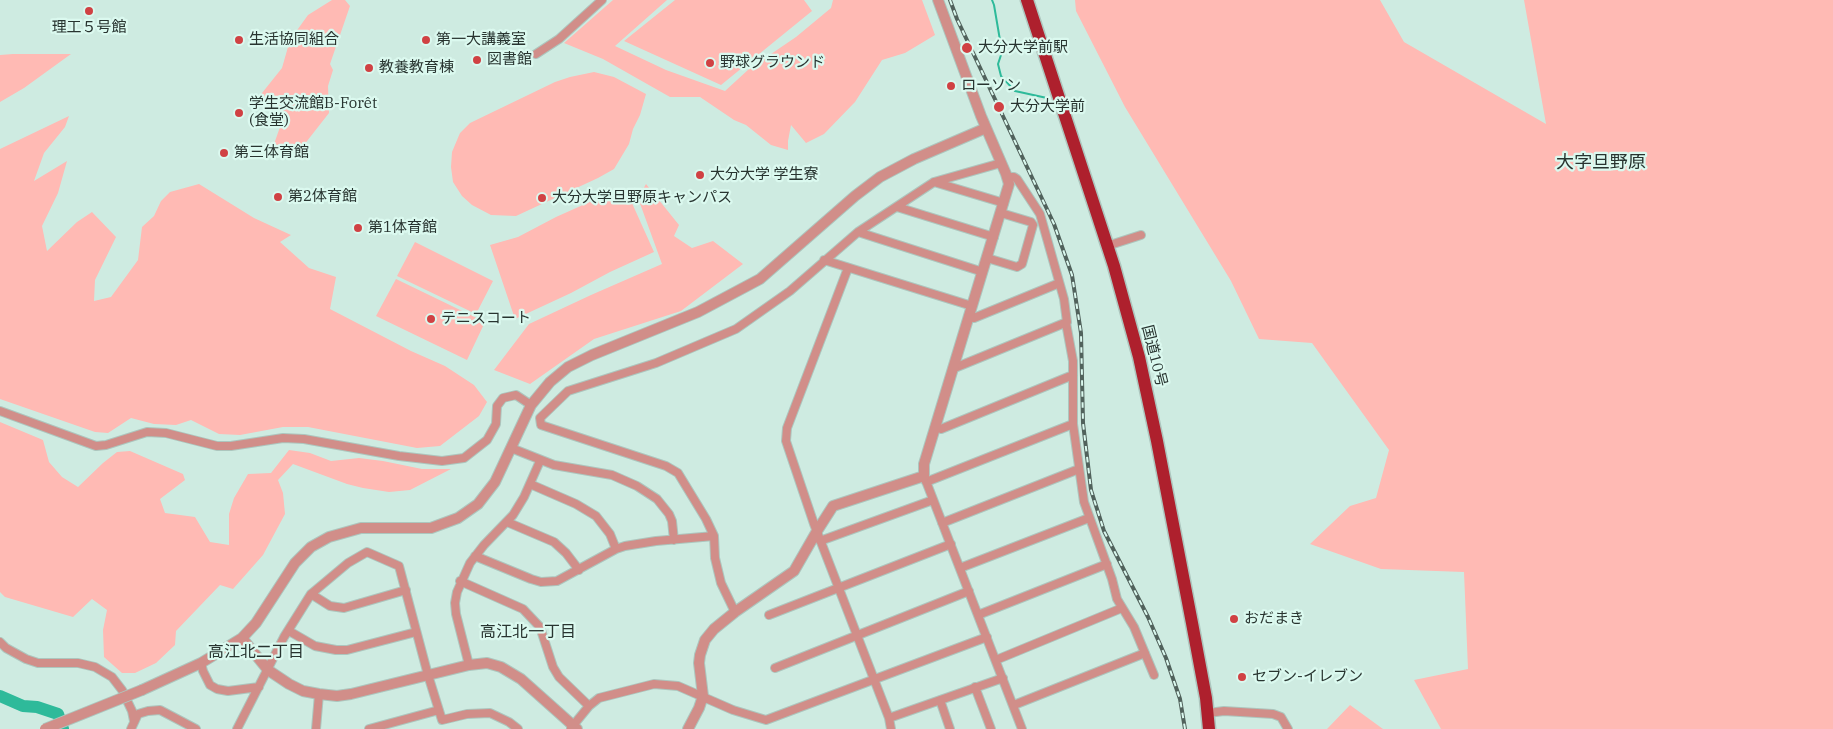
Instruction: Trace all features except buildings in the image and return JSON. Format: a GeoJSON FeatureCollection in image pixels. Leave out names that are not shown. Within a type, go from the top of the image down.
{"type":"FeatureCollection","features":[{"type":"Feature","properties":{"kind":"highway","name":"国道10号"},"geometry":{"type":"LineString","coordinates":[[1027,0],[1120,286],[1149,400],[1208,713],[1209,729]]}},
{"type":"Feature","properties":{"kind":"street"},"geometry":{"type":"LineString","coordinates":[[536,54],[559,39],[602,0]]}},
{"type":"Feature","properties":{"kind":"street"},"geometry":{"type":"LineString","coordinates":[[938,0],[986,128],[1007,177],[1009,187],[924,464],[925,479],[1022,729]]}},
{"type":"Feature","properties":{"kind":"street"},"geometry":{"type":"LineString","coordinates":[[45,729],[142,690],[201,663],[242,638],[256,623],[295,563],[311,547],[329,537],[361,528],[431,528],[458,518],[478,504],[495,482],[532,406],[550,382],[568,367],[592,355],[698,312],[760,280],[855,196],[880,177],[914,159],[986,128]]}},
{"type":"Feature","properties":{"kind":"street"},"geometry":{"type":"LineString","coordinates":[[735,612],[721,583],[715,558],[714,536],[678,473],[666,466],[541,425],[540,418],[568,392],[656,364],[736,329],[790,291],[858,232],[934,182],[1001,163]]}},
{"type":"Feature","properties":{"kind":"street"},"geometry":{"type":"LineString","coordinates":[[1007,177],[1017,179],[1042,220],[1064,299],[1067,317],[1066,323],[1073,358],[1074,375],[1073,424],[1083,499],[1107,564],[1116,596],[1134,627],[1154,675]]}},
{"type":"Feature","properties":{"kind":"street"},"geometry":{"type":"LineString","coordinates":[[934,182],[1002,208],[1032,223],[1033,227],[1028,246],[1022,264],[1019,267],[987,258]]}},
{"type":"Feature","properties":{"kind":"street"},"geometry":{"type":"LineString","coordinates":[[896,207],[994,236]]}},
{"type":"Feature","properties":{"kind":"street"},"geometry":{"type":"LineString","coordinates":[[858,232],[983,272]]}},
{"type":"Feature","properties":{"kind":"street"},"geometry":{"type":"LineString","coordinates":[[1107,246],[1141,235]]}},
{"type":"Feature","properties":{"kind":"street"},"geometry":{"type":"LineString","coordinates":[[824,260],[972,306]]}},
{"type":"Feature","properties":{"kind":"street"},"geometry":{"type":"LineString","coordinates":[[848,268],[786,433],[786,441],[819,536],[889,718],[891,729]]}},
{"type":"Feature","properties":{"kind":"street"},"geometry":{"type":"LineString","coordinates":[[969,317],[974,318],[1057,284]]}},
{"type":"Feature","properties":{"kind":"street"},"geometry":{"type":"LineString","coordinates":[[954,366],[957,367],[1066,323]]}},
{"type":"Feature","properties":{"kind":"street"},"geometry":{"type":"LineString","coordinates":[[935,427],[941,428],[1074,375]]}},
{"type":"Feature","properties":{"kind":"street"},"geometry":{"type":"LineString","coordinates":[[0,411],[96,446],[106,445],[147,432],[166,433],[218,446],[231,446],[283,438],[304,439],[399,456],[442,461],[464,458],[487,440],[496,424],[497,406],[503,398],[516,396],[532,406]]}},
{"type":"Feature","properties":{"kind":"street"},"geometry":{"type":"LineString","coordinates":[[688,729],[703,696],[699,664],[705,640],[714,629],[735,612],[794,571],[819,536],[833,506],[925,479],[1073,424]]}},
{"type":"Feature","properties":{"kind":"street"},"geometry":{"type":"LineString","coordinates":[[511,448],[566,469],[612,475],[637,486],[657,499],[669,514],[672,521],[674,540]]}},
{"type":"Feature","properties":{"kind":"street"},"geometry":{"type":"LineString","coordinates":[[469,665],[455,604],[460,581],[475,556],[513,515],[530,484],[540,460]]}},
{"type":"Feature","properties":{"kind":"street"},"geometry":{"type":"LineString","coordinates":[[942,523],[1079,469]]}},
{"type":"Feature","properties":{"kind":"street"},"geometry":{"type":"LineString","coordinates":[[530,484],[576,504],[596,516],[610,534],[616,549]]}},
{"type":"Feature","properties":{"kind":"street"},"geometry":{"type":"LineString","coordinates":[[819,536],[933,500]]}},
{"type":"Feature","properties":{"kind":"street"},"geometry":{"type":"LineString","coordinates":[[960,568],[1089,518]]}},
{"type":"Feature","properties":{"kind":"street"},"geometry":{"type":"LineString","coordinates":[[507,522],[554,542],[566,552],[579,570]]}},
{"type":"Feature","properties":{"kind":"street"},"geometry":{"type":"LineString","coordinates":[[475,556],[541,582],[557,581],[616,549],[634,544],[714,536]]}},
{"type":"Feature","properties":{"kind":"street"},"geometry":{"type":"LineString","coordinates":[[769,615],[950,544]]}},
{"type":"Feature","properties":{"kind":"street"},"geometry":{"type":"LineString","coordinates":[[236,729],[311,594],[348,563],[367,552],[399,566],[442,720],[467,714],[490,713],[509,722],[518,729]]}},
{"type":"Feature","properties":{"kind":"street"},"geometry":{"type":"LineString","coordinates":[[978,615],[1107,564]]}},
{"type":"Feature","properties":{"kind":"street"},"geometry":{"type":"LineString","coordinates":[[460,581],[523,609],[540,627],[553,667],[559,677],[589,706]]}},
{"type":"Feature","properties":{"kind":"street"},"geometry":{"type":"LineString","coordinates":[[311,594],[330,606],[344,608],[406,590]]}},
{"type":"Feature","properties":{"kind":"street"},"geometry":{"type":"LineString","coordinates":[[775,668],[969,591]]}},
{"type":"Feature","properties":{"kind":"street"},"geometry":{"type":"LineString","coordinates":[[996,660],[1122,608]]}},
{"type":"Feature","properties":{"kind":"street"},"geometry":{"type":"LineString","coordinates":[[289,631],[315,646],[336,650],[347,650],[416,632]]}},
{"type":"Feature","properties":{"kind":"street"},"geometry":{"type":"LineString","coordinates":[[242,638],[268,670],[289,684],[304,691],[337,696],[488,662],[501,666],[521,678],[573,728],[589,706],[599,698],[654,684],[678,686],[733,710],[766,720],[987,637]]}},
{"type":"Feature","properties":{"kind":"street"},"geometry":{"type":"LineString","coordinates":[[0,642],[6,648],[38,663],[78,663],[95,667],[112,677],[122,690],[132,711],[134,721]]}},
{"type":"Feature","properties":{"kind":"street"},"geometry":{"type":"LineString","coordinates":[[1014,706],[1145,653]]}},
{"type":"Feature","properties":{"kind":"street"},"geometry":{"type":"LineString","coordinates":[[201,663],[210,684],[216,689],[228,690],[258,687]]}},
{"type":"Feature","properties":{"kind":"street"},"geometry":{"type":"LineString","coordinates":[[889,718],[1003,678]]}},
{"type":"Feature","properties":{"kind":"street"},"geometry":{"type":"LineString","coordinates":[[975,687],[991,729]]}},
{"type":"Feature","properties":{"kind":"street"},"geometry":{"type":"LineString","coordinates":[[316,729],[319,694]]}},
{"type":"Feature","properties":{"kind":"street"},"geometry":{"type":"LineString","coordinates":[[940,700],[950,729]]}},
{"type":"Feature","properties":{"kind":"street"},"geometry":{"type":"LineString","coordinates":[[131,729],[138,714],[160,710],[196,729]]}},
{"type":"Feature","properties":{"kind":"street"},"geometry":{"type":"LineString","coordinates":[[369,729],[439,710]]}},
{"type":"Feature","properties":{"kind":"street"},"geometry":{"type":"LineString","coordinates":[[1208,713],[1224,711],[1273,714],[1281,717],[1288,729]]}},
{"type":"Feature","properties":{"kind":"street"},"geometry":{"type":"LineString","coordinates":[[766,720],[766,729]]}},
{"type":"Feature","properties":{"kind":"shaded area"},"geometry":{"type":"Polygon","coordinates":[[[332,0],[345,0],[350,6],[330,64],[333,70],[328,86],[329,113],[300,150],[274,144],[285,113],[258,98],[282,68],[290,40],[308,15],[332,0]]]}},
{"type":"Feature","properties":{"kind":"shaded area"},"geometry":{"type":"Polygon","coordinates":[[[613,0],[667,0],[615,46],[666,70],[725,91],[749,69],[796,37],[831,8],[833,0],[922,0],[935,35],[905,53],[882,60],[855,102],[824,134],[806,143],[791,125],[788,150],[771,145],[746,125],[734,120],[700,97],[670,97],[603,59],[564,43],[613,0]]]}},
{"type":"Feature","properties":{"kind":"shaded area","name":"野球グラウンド"},"geometry":{"type":"Polygon","coordinates":[[[675,0],[804,0],[812,11],[721,85],[624,41],[675,0]]]}},
{"type":"Feature","properties":{"kind":"shaded area"},"geometry":{"type":"Polygon","coordinates":[[[1075,0],[1380,0],[1404,42],[1546,124],[1524,0],[1833,0],[1833,729],[1441,729],[1414,680],[1468,669],[1464,572],[1381,569],[1310,544],[1350,506],[1376,498],[1389,450],[1312,343],[1259,339],[1231,281],[1125,107],[1076,11],[1075,0]]]}},
{"type":"Feature","properties":{"kind":"shaded area"},"geometry":{"type":"Polygon","coordinates":[[[71,54],[24,88],[0,102],[0,55],[71,54]]]}},
{"type":"Feature","properties":{"kind":"shaded area"},"geometry":{"type":"Polygon","coordinates":[[[594,72],[614,77],[646,94],[629,144],[614,169],[516,216],[491,215],[472,205],[462,196],[453,182],[452,152],[460,133],[470,123],[555,82],[594,72]]]}},
{"type":"Feature","properties":{"kind":"shaded area"},"geometry":{"type":"Polygon","coordinates":[[[69,116],[65,127],[44,153],[34,181],[67,161],[58,193],[42,226],[47,251],[77,222],[92,212],[116,237],[95,280],[94,301],[111,297],[138,260],[142,227],[154,216],[161,201],[170,192],[199,184],[254,218],[291,235],[280,242],[309,268],[336,277],[330,309],[411,351],[445,366],[474,385],[487,402],[479,416],[440,446],[417,448],[308,427],[283,427],[240,435],[219,434],[191,420],[176,425],[154,424],[131,418],[108,433],[95,432],[0,399],[0,149],[69,116]]]}},
{"type":"Feature","properties":{"kind":"shaded area"},"geometry":{"type":"Polygon","coordinates":[[[646,184],[679,225],[674,236],[692,248],[713,241],[743,264],[681,311],[594,339],[530,384],[494,370],[529,324],[662,264],[638,198],[646,184]]]}},
{"type":"Feature","properties":{"kind":"shaded area"},"geometry":{"type":"Polygon","coordinates":[[[623,189],[627,192],[654,252],[515,319],[490,245],[518,237],[556,217],[623,189]]]}},
{"type":"Feature","properties":{"kind":"shaded area","name":"テニスコート"},"geometry":{"type":"Polygon","coordinates":[[[415,242],[493,281],[476,314],[397,276],[415,242]]]}},
{"type":"Feature","properties":{"kind":"shaded area","name":"テニスコート"},"geometry":{"type":"Polygon","coordinates":[[[396,279],[485,322],[467,360],[376,316],[396,279]]]}},
{"type":"Feature","properties":{"kind":"shaded area"},"geometry":{"type":"Polygon","coordinates":[[[0,422],[43,440],[49,462],[62,477],[78,487],[117,452],[130,451],[183,474],[185,480],[160,499],[165,513],[195,517],[210,542],[229,545],[229,514],[234,498],[248,474],[271,473],[289,450],[310,453],[331,461],[359,458],[422,469],[451,469],[410,490],[389,492],[347,484],[293,464],[278,480],[283,493],[285,514],[263,555],[233,589],[220,585],[176,631],[175,645],[156,663],[135,673],[122,673],[104,657],[103,630],[107,610],[92,599],[73,617],[5,597],[0,592],[0,422]]]}},
{"type":"Feature","properties":{"kind":"shaded area"},"geometry":{"type":"Polygon","coordinates":[[[1350,705],[1383,729],[1327,729],[1350,705]]]}},
{"type":"Feature","properties":{"kind":"waterway"},"geometry":{"type":"LineString","coordinates":[[992,0],[1001,46],[998,64],[1001,76],[1015,91],[1047,98]]}},
{"type":"Feature","properties":{"kind":"waterway"},"geometry":{"type":"LineString","coordinates":[[0,696],[23,706],[37,707],[58,714],[63,729]]}},
{"type":"Feature","properties":{"kind":"railway"},"geometry":{"type":"LineString","coordinates":[[950,0],[957,19],[1054,224],[1072,275],[1081,333],[1083,423],[1091,490],[1104,531],[1148,617],[1166,658],[1180,699],[1185,729]]}},
{"type":"Feature","properties":{"kind":"place","name":"理工５号館"},"geometry":{"type":"Point","coordinates":[89,11]}},
{"type":"Feature","properties":{"kind":"place","name":"生活協同組合"},"geometry":{"type":"Point","coordinates":[239,40]}},
{"type":"Feature","properties":{"kind":"place","name":"第一大講義室"},"geometry":{"type":"Point","coordinates":[426,40]}},
{"type":"Feature","properties":{"kind":"place","name":"大分大学前駅"},"geometry":{"type":"Point","coordinates":[967,48]}},
{"type":"Feature","properties":{"kind":"place","name":"図書館"},"geometry":{"type":"Point","coordinates":[477,60]}},
{"type":"Feature","properties":{"kind":"place","name":"野球グラウンド"},"geometry":{"type":"Point","coordinates":[710,63]}},
{"type":"Feature","properties":{"kind":"place","name":"教養教育棟"},"geometry":{"type":"Point","coordinates":[369,68]}},
{"type":"Feature","properties":{"kind":"place","name":"ローソン"},"geometry":{"type":"Point","coordinates":[951,86]}},
{"type":"Feature","properties":{"kind":"place","name":"大分大学前"},"geometry":{"type":"Point","coordinates":[999,107]}},
{"type":"Feature","properties":{"kind":"place","name":"学生交流館B-Forêt (食堂)"},"geometry":{"type":"Point","coordinates":[239,113]}},
{"type":"Feature","properties":{"kind":"place","name":"第三体育館"},"geometry":{"type":"Point","coordinates":[224,153]}},
{"type":"Feature","properties":{"kind":"place","name":"大分大学 学生寮"},"geometry":{"type":"Point","coordinates":[700,175]}},
{"type":"Feature","properties":{"kind":"place","name":"第2体育館"},"geometry":{"type":"Point","coordinates":[278,197]}},
{"type":"Feature","properties":{"kind":"place","name":"大分大学旦野原キャンパス"},"geometry":{"type":"Point","coordinates":[542,198]}},
{"type":"Feature","properties":{"kind":"place","name":"第1体育館"},"geometry":{"type":"Point","coordinates":[358,228]}},
{"type":"Feature","properties":{"kind":"place","name":"テニスコート"},"geometry":{"type":"Point","coordinates":[431,319]}},
{"type":"Feature","properties":{"kind":"place","name":"おだまき"},"geometry":{"type":"Point","coordinates":[1234,619]}},
{"type":"Feature","properties":{"kind":"place","name":"セブン-イレブン"},"geometry":{"type":"Point","coordinates":[1242,677]}},
{"type":"Feature","properties":{"kind":"district","name":"大字旦野原"},"geometry":{"type":"Point","coordinates":[1601,163]}},
{"type":"Feature","properties":{"kind":"district","name":"高江北一丁目"},"geometry":{"type":"Point","coordinates":[528,632]}},
{"type":"Feature","properties":{"kind":"district","name":"高江北二丁目"},"geometry":{"type":"Point","coordinates":[256,652]}}]}
